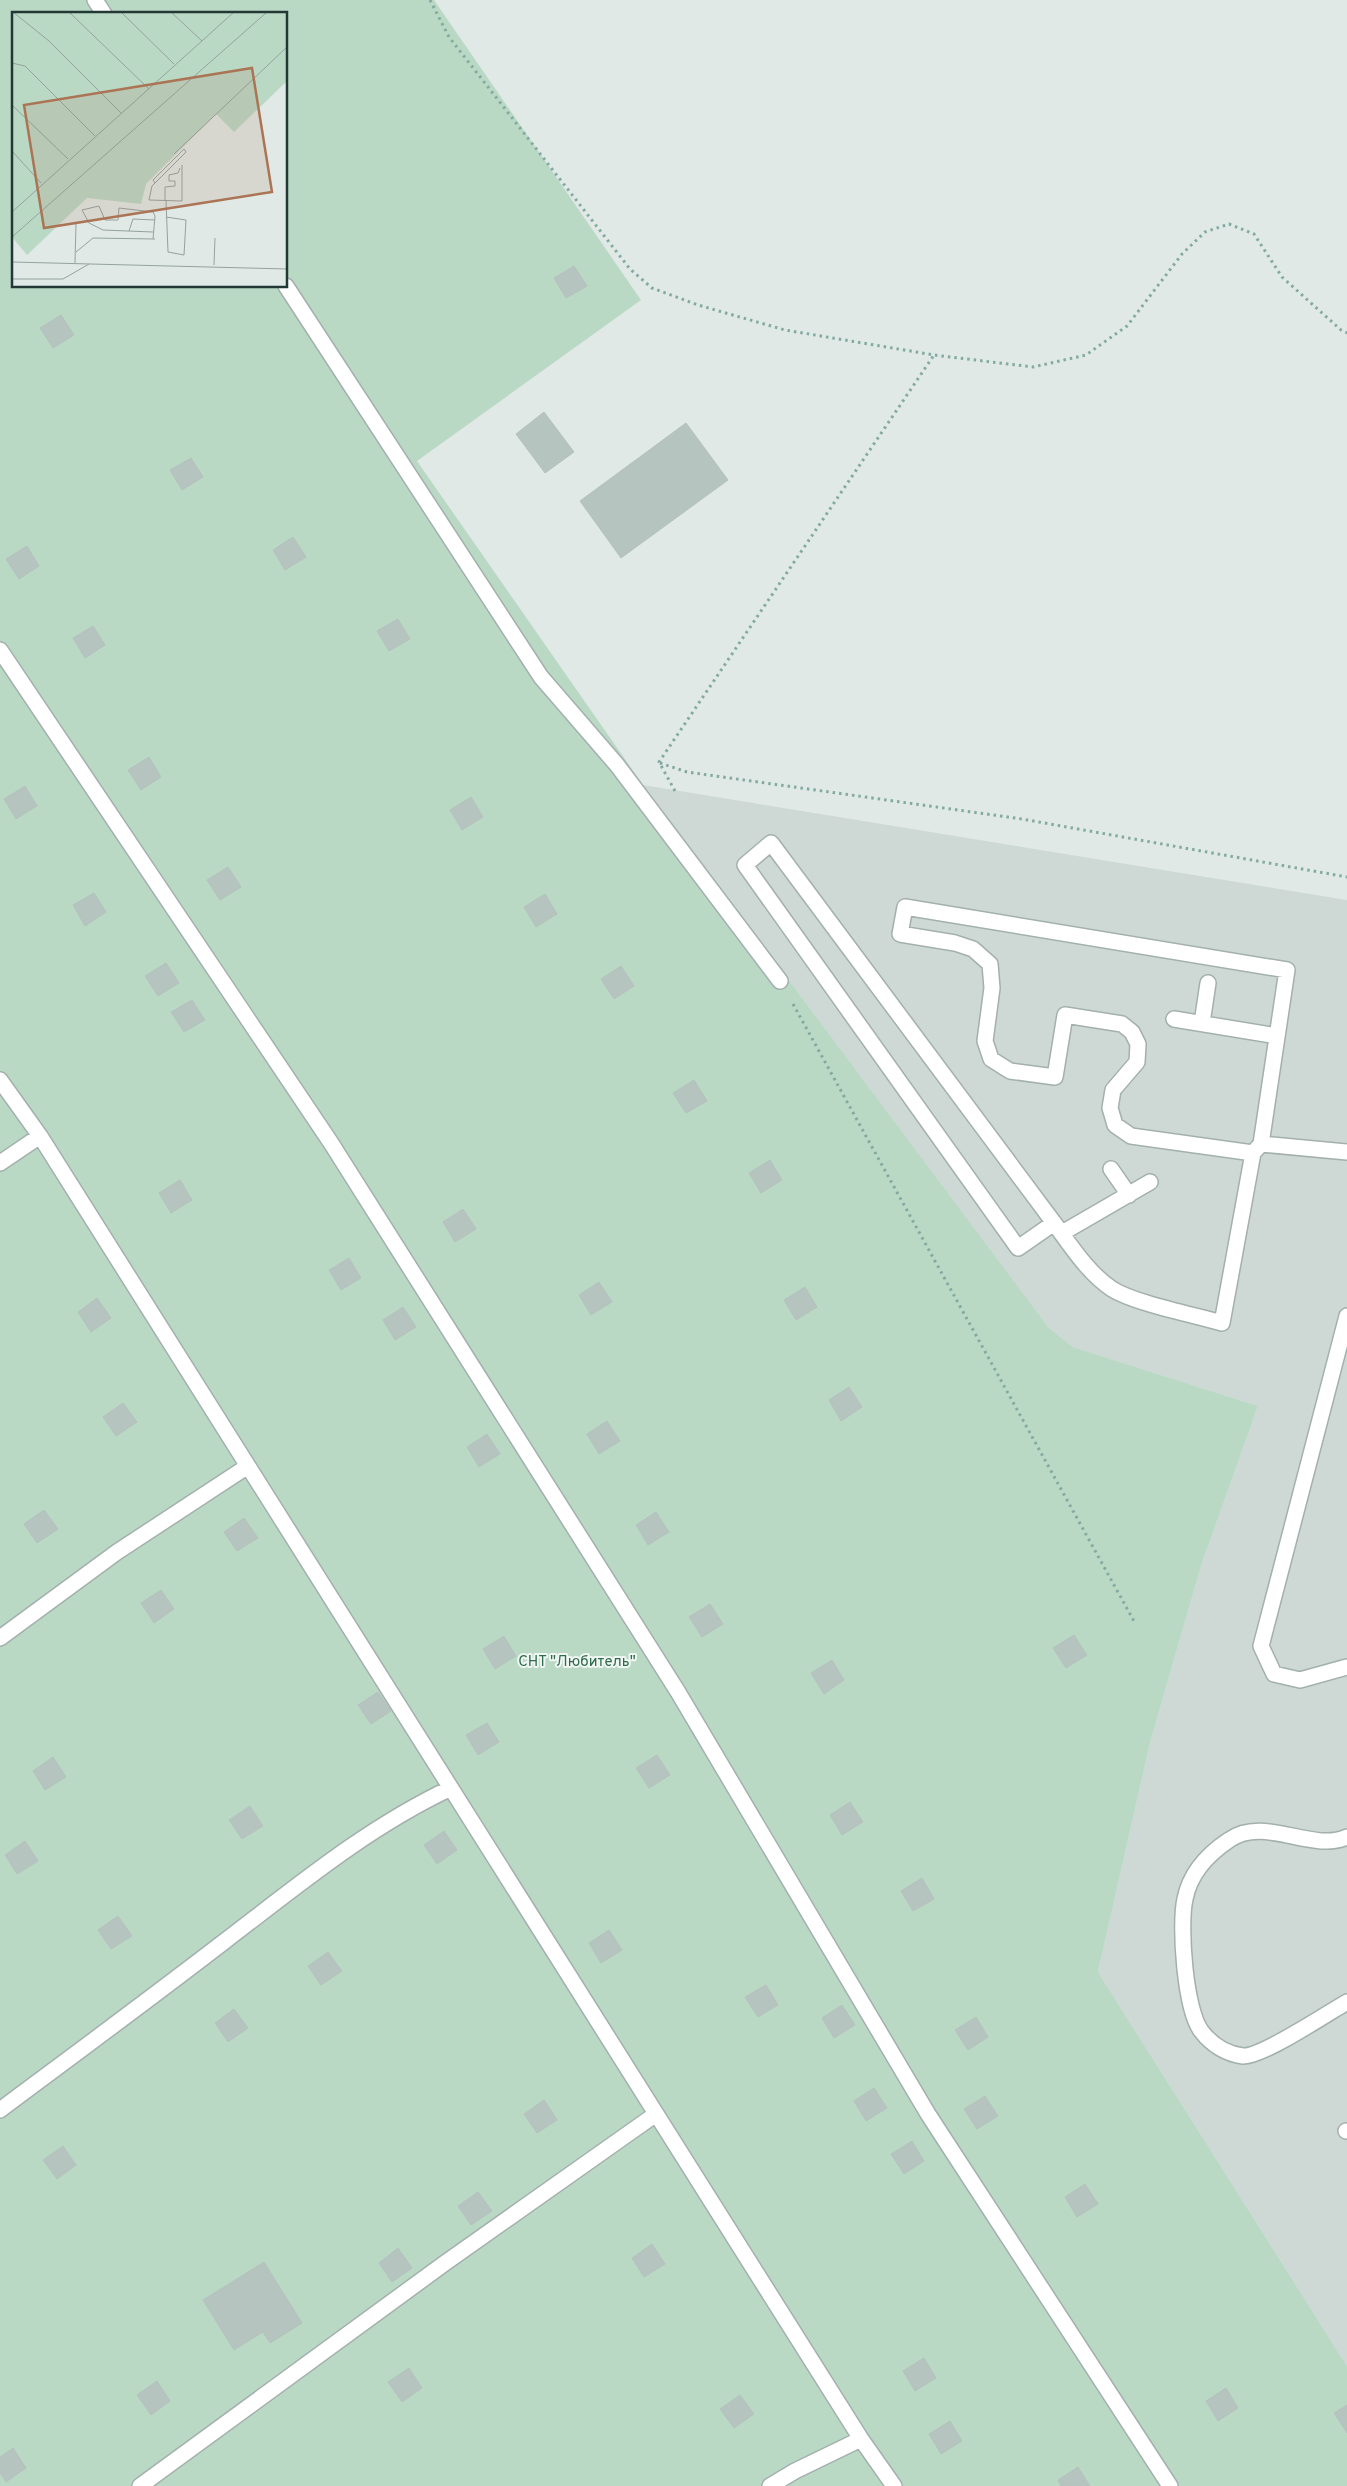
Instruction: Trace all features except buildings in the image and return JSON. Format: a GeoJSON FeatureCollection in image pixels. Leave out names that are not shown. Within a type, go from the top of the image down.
{"type":"FeatureCollection","features":[{"type":"Feature","properties":{"kind":"lane"},"geometry":{"type":"LineString","coordinates":[[95,0],[103,12]]}},
{"type":"Feature","properties":{"kind":"lane"},"geometry":{"type":"LineString","coordinates":[[287,288],[541,677],[617,765],[780,980]]}},
{"type":"Feature","properties":{"kind":"lane"},"geometry":{"type":"LineString","coordinates":[[0,650],[336,1151],[678,1692],[928,2114],[1170,2486]]}},
{"type":"Feature","properties":{"kind":"lane"},"geometry":{"type":"LineString","coordinates":[[1150,1182],[1128,1195],[1058,1228],[1018,1248],[745,865],[771,843],[1058,1228],[1080,1258],[1112,1289],[1132,1297],[1222,1323],[1257,1148],[1287,970],[905,907],[900,934],[955,943],[973,949],[990,964],[992,988],[985,1041],[991,1059],[1010,1071],[1054,1077],[1065,1015],[1122,1024],[1132,1032],[1138,1044],[1137,1062],[1113,1090],[1110,1108],[1115,1125],[1131,1136],[1257,1148],[1347,1152]]}},
{"type":"Feature","properties":{"kind":"lane"},"geometry":{"type":"LineString","coordinates":[[1202,1023],[1208,983]]}},
{"type":"Feature","properties":{"kind":"lane"},"geometry":{"type":"LineString","coordinates":[[1174,1018],[1277,1036]]}},
{"type":"Feature","properties":{"kind":"lane"},"geometry":{"type":"LineString","coordinates":[[0,1080],[40,1136],[861,2439],[894,2486]]}},
{"type":"Feature","properties":{"kind":"lane"},"geometry":{"type":"LineString","coordinates":[[0,1163],[40,1136]]}},
{"type":"Feature","properties":{"kind":"lane"},"geometry":{"type":"LineString","coordinates":[[1111,1169],[1128,1195]]}},
{"type":"Feature","properties":{"kind":"lane"},"geometry":{"type":"LineString","coordinates":[[1347,1316],[1261,1646],[1274,1674],[1300,1680],[1347,1667]]}},
{"type":"Feature","properties":{"kind":"lane"},"geometry":{"type":"LineString","coordinates":[[0,1638],[117,1552],[248,1466]]}},
{"type":"Feature","properties":{"kind":"lane"},"geometry":{"type":"LineString","coordinates":[[0,2110],[339,1854],[422,1802],[451,1788]]}},
{"type":"Feature","properties":{"kind":"lane"},"geometry":{"type":"LineString","coordinates":[[1347,1837],[1324,1841],[1261,1830],[1231,1838],[1201,1862],[1184,1898],[1183,1928],[1188,1995],[1200,2031],[1219,2049],[1245,2056],[1280,2043],[1347,2002]]}},
{"type":"Feature","properties":{"kind":"lane"},"geometry":{"type":"LineString","coordinates":[[140,2486],[445,2263],[656,2114]]}},
{"type":"Feature","properties":{"kind":"lane"},"geometry":{"type":"LineString","coordinates":[[770,2486],[795,2471],[861,2439]]}},
{"type":"Feature","properties":{"kind":"path"},"geometry":{"type":"LineString","coordinates":[[430,0],[449,37],[630,269],[652,288],[698,305],[785,330],[927,354],[1033,367],[1086,356],[1127,326],[1182,254],[1205,232],[1229,224],[1254,234],[1282,277],[1341,330],[1347,333]]}},
{"type":"Feature","properties":{"kind":"path"},"geometry":{"type":"LineString","coordinates":[[659,762],[687,772],[1022,819],[1347,877]]}},
{"type":"Feature","properties":{"kind":"shaded area"},"geometry":{"type":"Polygon","coordinates":[[[643,785],[1347,900],[1347,2366],[1098,1972],[1150,1743],[1201,1566],[1258,1406],[1073,1347],[1049,1328],[643,785]]]}},
{"type":"Feature","properties":{"kind":"green space","name":"СНТ \"Любитель\""},"geometry":{"type":"Polygon","coordinates":[[[0,0],[434,0],[641,300],[417,461],[643,785],[1049,1328],[1073,1347],[1258,1406],[1201,1566],[1150,1743],[1098,1972],[1347,2366],[1347,2486],[0,2486],[0,0]]]}}]}
